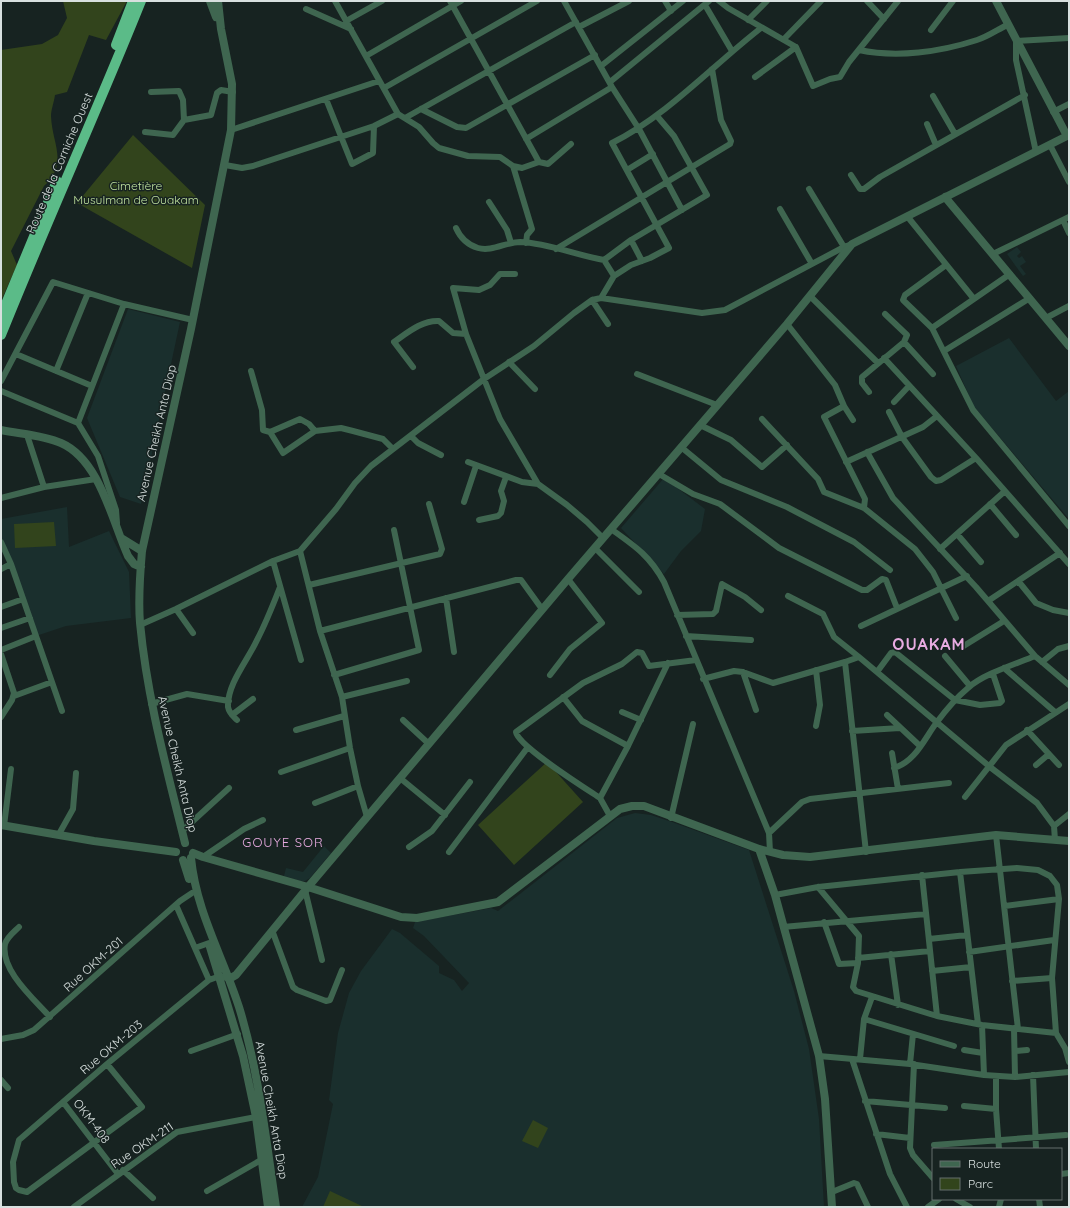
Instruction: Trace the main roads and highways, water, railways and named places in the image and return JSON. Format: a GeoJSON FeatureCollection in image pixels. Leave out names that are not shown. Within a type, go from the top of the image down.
{"type":"FeatureCollection","features":[{"type":"Feature","properties":{"kind":"highway","name":"Route de la Corniche Ouest"},"geometry":{"type":"LineString","coordinates":[[1,316],[41,217],[83,126],[133,1]]}},
{"type":"Feature","properties":{"kind":"highway","name":"Route de la Corniche Ouest"},"geometry":{"type":"LineString","coordinates":[[1,334],[141,1]]}},
{"type":"Feature","properties":{"kind":"district","name":"OUAKAM"},"geometry":{"type":"Point","coordinates":[929,644]}},
{"type":"Feature","properties":{"kind":"district","name":"GOUYE SOR"},"geometry":{"type":"Point","coordinates":[283,842]}},
{"type":"Feature","properties":{"kind":"park label","name":"Cimetière Musulman de Ouakam"},"geometry":{"type":"Point","coordinates":[136,192]}}]}
